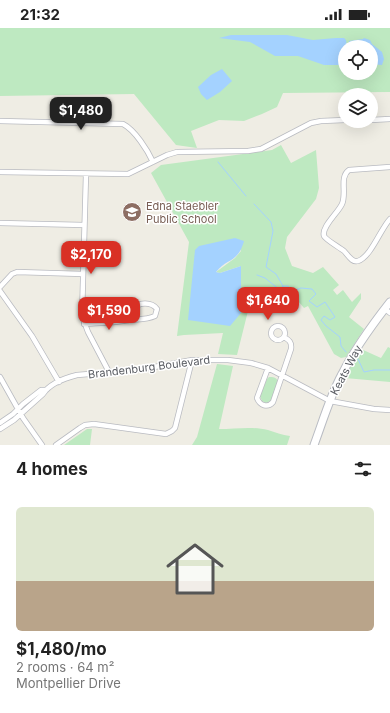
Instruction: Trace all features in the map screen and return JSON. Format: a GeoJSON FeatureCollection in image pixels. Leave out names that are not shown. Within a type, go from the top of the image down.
{"type":"FeatureCollection","features":[{"type":"Feature","properties":{"kind":"street"},"geometry":{"type":"LineString","coordinates":[[0,172],[128,174],[167,155],[177,152],[248,151],[261,149],[311,123],[338,120]]}},
{"type":"Feature","properties":{"kind":"street"},"geometry":{"type":"LineString","coordinates":[[378,120],[390,120]]}},
{"type":"Feature","properties":{"kind":"street"},"geometry":{"type":"LineString","coordinates":[[0,121],[123,124],[128,127],[145,147],[153,162]]}},
{"type":"Feature","properties":{"kind":"street"},"geometry":{"type":"LineString","coordinates":[[390,167],[349,170],[346,172],[344,176],[344,200],[325,227],[325,237],[341,248],[351,259],[359,261],[377,241],[390,220]]}},
{"type":"Feature","properties":{"kind":"street"},"geometry":{"type":"LineString","coordinates":[[86,174],[82,316],[84,324],[109,372]]}},
{"type":"Feature","properties":{"kind":"street"},"geometry":{"type":"LineString","coordinates":[[0,222],[84,225]]}},
{"type":"Feature","properties":{"kind":"street"},"geometry":{"type":"LineString","coordinates":[[0,288],[12,274],[17,272],[83,274]]}},
{"type":"Feature","properties":{"kind":"street"},"geometry":{"type":"LineString","coordinates":[[0,291],[32,336],[59,382]]}},
{"type":"Feature","properties":{"kind":"street","name":"Keats Way"},"geometry":{"type":"LineString","coordinates":[[314,445],[330,401],[342,374],[351,358],[387,311],[390,302]]}},
{"type":"Feature","properties":{"kind":"street"},"geometry":{"type":"LineString","coordinates":[[84,324],[123,322],[155,316],[156,309],[154,305],[150,303],[138,305],[132,311],[131,320]]}},
{"type":"Feature","properties":{"kind":"street"},"geometry":{"type":"LineString","coordinates":[[268,368],[257,398],[261,404],[267,406],[273,402],[292,345],[289,340],[284,337]]}},
{"type":"Feature","properties":{"kind":"street"},"geometry":{"type":"LineString","coordinates":[[56,445],[84,425],[94,424],[166,434],[169,433],[175,428],[192,360]]}},
{"type":"Feature","properties":{"kind":"street","name":"Brandenburg Boulevard"},"geometry":{"type":"LineString","coordinates":[[0,429],[19,411],[43,394],[46,390],[59,382],[78,375],[138,370],[179,361],[192,360],[228,360],[251,362],[268,368],[330,401],[374,409],[390,410]]}},
{"type":"Feature","properties":{"kind":"street"},"geometry":{"type":"LineString","coordinates":[[0,377],[19,411],[42,445]]}},
{"type":"Feature","properties":{"kind":"street","name":"Brandenburg Boulevard"},"geometry":{"type":"LineString","coordinates":[[0,423],[19,411]]}},
{"type":"Feature","properties":{"kind":"green space"},"geometry":{"type":"Polygon","coordinates":[[[0,28],[390,28],[390,92],[378,92],[378,88],[338,88],[338,92],[283,93],[277,107],[262,114],[244,121],[219,120],[191,131],[197,148],[176,145],[134,94],[0,96],[0,28]]]}},
{"type":"Feature","properties":{"kind":"green space"},"geometry":{"type":"Polygon","coordinates":[[[281,145],[291,163],[316,150],[319,188],[316,199],[287,237],[285,248],[292,266],[313,273],[323,267],[339,285],[333,290],[337,295],[343,290],[352,302],[361,293],[361,299],[349,317],[364,329],[346,357],[341,358],[334,354],[308,306],[304,308],[298,301],[293,299],[251,299],[237,355],[218,354],[223,333],[177,336],[189,242],[151,173],[161,165],[272,150],[281,145]],[[235,238],[188,320],[241,266],[220,273],[216,272],[235,258],[241,251],[235,238]]]}},
{"type":"Feature","properties":{"kind":"green space"},"geometry":{"type":"Polygon","coordinates":[[[388,347],[390,348],[390,382],[345,378],[361,349],[381,358],[388,347]]]}},
{"type":"Feature","properties":{"kind":"green space"},"geometry":{"type":"Polygon","coordinates":[[[217,364],[233,366],[219,429],[250,428],[268,430],[290,436],[287,445],[192,445],[197,437],[217,364]]]}},
{"type":"Feature","properties":{"kind":"green space"},"geometry":{"type":"Polygon","coordinates":[[[269,377],[273,377],[278,381],[272,400],[266,403],[262,401],[260,396],[269,377]]]}},
{"type":"Feature","properties":{"kind":"green space"},"geometry":{"type":"Polygon","coordinates":[[[87,429],[92,429],[90,445],[64,445],[87,429]]]}},
{"type":"Feature","properties":{"kind":"water"},"geometry":{"type":"Polygon","coordinates":[[[231,35],[287,35],[313,40],[344,38],[346,40],[338,40],[338,65],[324,65],[298,56],[275,56],[250,42],[219,38],[231,35]]]}},
{"type":"Feature","properties":{"kind":"water"},"geometry":{"type":"Polygon","coordinates":[[[363,39],[370,40],[356,40],[363,39]]]}},
{"type":"Feature","properties":{"kind":"water"},"geometry":{"type":"Polygon","coordinates":[[[378,49],[382,52],[384,59],[382,65],[378,65],[378,49]]]}},
{"type":"Feature","properties":{"kind":"water"},"geometry":{"type":"Polygon","coordinates":[[[222,69],[232,81],[220,92],[207,100],[201,94],[198,87],[211,75],[222,69]]]}},
{"type":"Feature","properties":{"kind":"water"},"geometry":{"type":"Polygon","coordinates":[[[235,238],[244,241],[242,248],[235,257],[224,264],[216,272],[220,273],[241,266],[241,313],[230,326],[188,320],[195,250],[199,246],[235,238]]]}},
{"type":"Feature","properties":{"kind":"waterway"},"geometry":{"type":"LineString","coordinates":[[218,162],[246,196]]}},
{"type":"Feature","properties":{"kind":"waterway"},"geometry":{"type":"LineString","coordinates":[[254,204],[271,222],[273,231],[266,267],[276,274],[283,286]]}},
{"type":"Feature","properties":{"kind":"waterway"},"geometry":{"type":"LineString","coordinates":[[257,275],[265,278],[280,290],[283,286],[288,286],[293,291],[301,288],[312,289],[316,294],[309,301],[317,307],[325,302],[335,317],[330,320],[324,316],[321,320],[340,337],[341,346],[346,352]]}},
{"type":"Feature","properties":{"kind":"waterway"},"geometry":{"type":"LineString","coordinates":[[358,359],[364,372],[374,370],[390,370]]}},
{"type":"Feature","properties":{"kind":"place","name":"Edna Staebler Public School"},"geometry":{"type":"Point","coordinates":[132,212]}}]}
